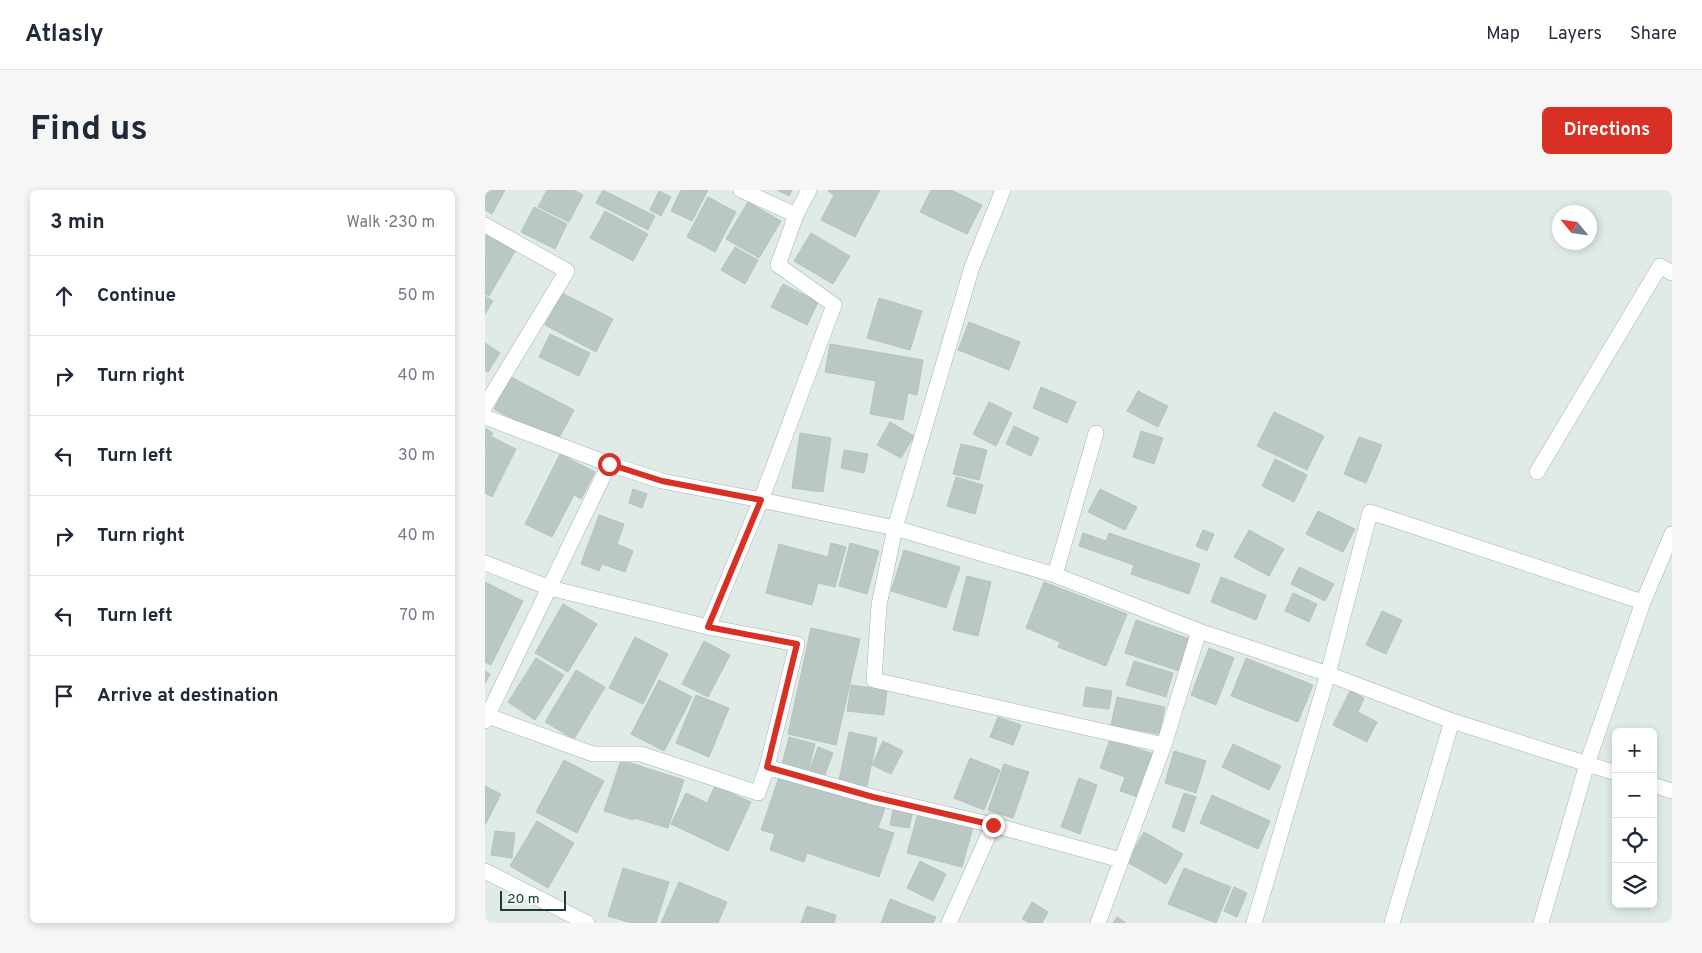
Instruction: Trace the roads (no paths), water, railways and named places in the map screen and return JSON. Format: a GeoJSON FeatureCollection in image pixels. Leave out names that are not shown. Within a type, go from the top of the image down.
{"type":"FeatureCollection","features":[{"type":"Feature","properties":{"kind":"street"},"geometry":{"type":"LineString","coordinates":[[741,190],[796,215]]}},
{"type":"Feature","properties":{"kind":"street"},"geometry":{"type":"LineString","coordinates":[[708,627],[761,500],[834,305],[778,265],[796,215],[809,190]]}},
{"type":"Feature","properties":{"kind":"street"},"geometry":{"type":"LineString","coordinates":[[1003,190],[972,267],[895,528],[879,605],[874,680],[1164,745]]}},
{"type":"Feature","properties":{"kind":"street"},"geometry":{"type":"LineString","coordinates":[[485,224],[567,271],[485,406]]}},
{"type":"Feature","properties":{"kind":"street"},"geometry":{"type":"LineString","coordinates":[[1537,472],[1660,266],[1672,273]]}},
{"type":"Feature","properties":{"kind":"street"},"geometry":{"type":"LineString","coordinates":[[485,416],[609,464],[662,481],[895,528],[1055,575],[1199,631],[1328,674],[1452,721],[1612,772]]}},
{"type":"Feature","properties":{"kind":"street"},"geometry":{"type":"LineString","coordinates":[[1055,575],[1096,433]]}},
{"type":"Feature","properties":{"kind":"street"},"geometry":{"type":"LineString","coordinates":[[485,563],[550,588],[708,627],[797,644],[767,767],[758,793],[641,754],[593,754],[486,719],[550,588],[609,464]]}},
{"type":"Feature","properties":{"kind":"street"},"geometry":{"type":"LineString","coordinates":[[1255,923],[1328,674],[1370,512],[1643,602]]}},
{"type":"Feature","properties":{"kind":"street"},"geometry":{"type":"LineString","coordinates":[[1541,923],[1587,764],[1643,602],[1672,534]]}},
{"type":"Feature","properties":{"kind":"street"},"geometry":{"type":"LineString","coordinates":[[1098,923],[1164,745],[1199,631]]}},
{"type":"Feature","properties":{"kind":"street"},"geometry":{"type":"LineString","coordinates":[[1392,923],[1452,721]]}},
{"type":"Feature","properties":{"kind":"street"},"geometry":{"type":"LineString","coordinates":[[767,767],[873,797],[993,825],[1121,860]]}},
{"type":"Feature","properties":{"kind":"street"},"geometry":{"type":"LineString","coordinates":[[1657,786],[1672,791]]}},
{"type":"Feature","properties":{"kind":"street"},"geometry":{"type":"LineString","coordinates":[[949,923],[993,825]]}},
{"type":"Feature","properties":{"kind":"street"},"geometry":{"type":"LineString","coordinates":[[485,871],[587,923]]}}]}
